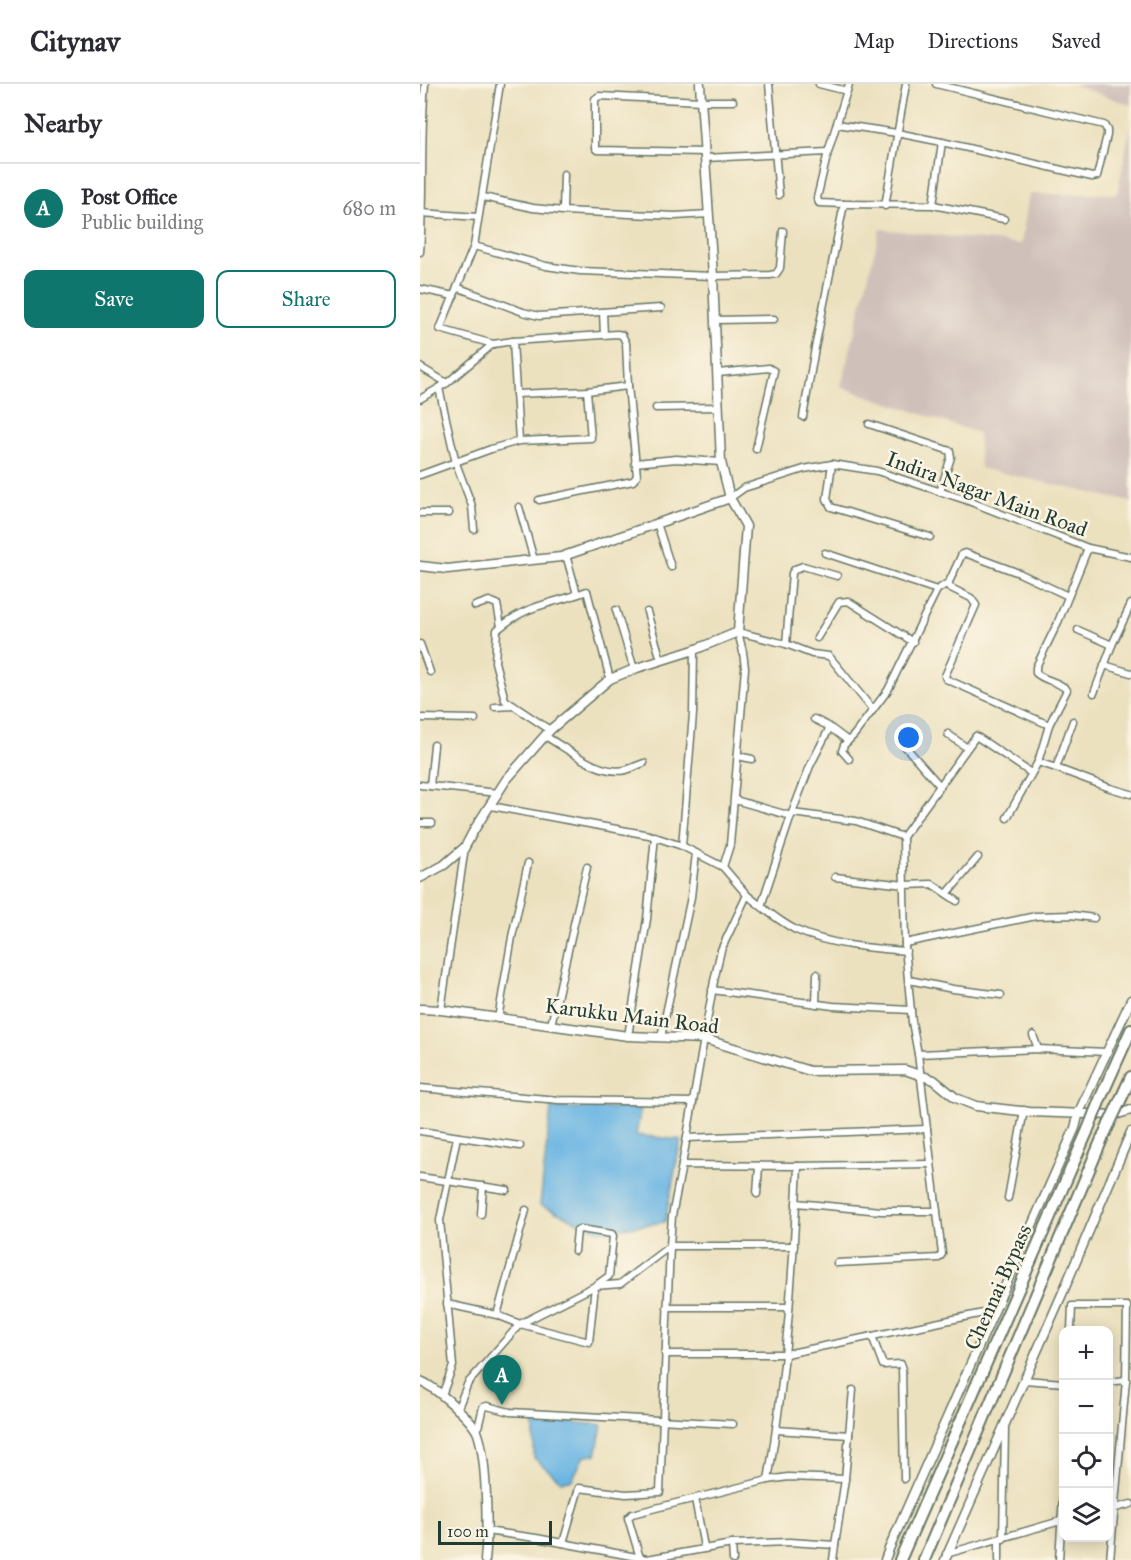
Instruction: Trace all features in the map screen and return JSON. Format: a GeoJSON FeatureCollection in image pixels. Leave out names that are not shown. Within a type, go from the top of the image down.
{"type":"FeatureCollection","features":[{"type":"Feature","properties":{"kind":"highway","name":"Chennai Bypass"},"geometry":{"type":"LineString","coordinates":[[900,1560],[1131,1030]]}},
{"type":"Feature","properties":{"kind":"highway","name":"Chennai Bypass"},"geometry":{"type":"LineString","coordinates":[[924,1560],[1102,1139],[1131,1077]]}},
{"type":"Feature","properties":{"kind":"street"},"geometry":{"type":"LineString","coordinates":[[420,252],[422,213],[420,116],[425,84]]}},
{"type":"Feature","properties":{"kind":"street"},"geometry":{"type":"LineString","coordinates":[[500,84],[474,246],[459,288],[440,329],[493,344],[604,335],[622,335],[626,343],[637,476],[626,484],[539,500]]}},
{"type":"Feature","properties":{"kind":"street"},"geometry":{"type":"LineString","coordinates":[[700,84],[713,276],[722,462],[730,498],[746,526],[738,632],[745,668],[735,801],[729,849],[723,867]]}},
{"type":"Feature","properties":{"kind":"street"},"geometry":{"type":"LineString","coordinates":[[769,84],[779,195]]}},
{"type":"Feature","properties":{"kind":"street"},"geometry":{"type":"LineString","coordinates":[[819,84],[848,88],[828,152],[817,198],[819,203],[885,206],[933,205],[1004,219]]}},
{"type":"Feature","properties":{"kind":"street"},"geometry":{"type":"LineString","coordinates":[[885,206],[906,84]]}},
{"type":"Feature","properties":{"kind":"street"},"geometry":{"type":"LineString","coordinates":[[837,124],[942,142],[1092,177],[1098,173],[1107,135],[1104,125],[936,84]]}},
{"type":"Feature","properties":{"kind":"street"},"geometry":{"type":"LineString","coordinates":[[733,101],[596,96],[595,148],[601,151],[696,150],[705,155],[828,152]]}},
{"type":"Feature","properties":{"kind":"street"},"geometry":{"type":"LineString","coordinates":[[933,205],[942,142]]}},
{"type":"Feature","properties":{"kind":"street"},"geometry":{"type":"LineString","coordinates":[[563,211],[564,174]]}},
{"type":"Feature","properties":{"kind":"street"},"geometry":{"type":"LineString","coordinates":[[483,197],[533,208],[563,211],[675,216],[709,214]]}},
{"type":"Feature","properties":{"kind":"street"},"geometry":{"type":"LineString","coordinates":[[803,417],[844,204]]}},
{"type":"Feature","properties":{"kind":"street"},"geometry":{"type":"LineString","coordinates":[[422,213],[478,217]]}},
{"type":"Feature","properties":{"kind":"street"},"geometry":{"type":"LineString","coordinates":[[474,246],[546,266],[572,270],[713,276],[776,274],[780,268],[783,231]]}},
{"type":"Feature","properties":{"kind":"street"},"geometry":{"type":"LineString","coordinates":[[459,288],[539,316],[661,308]]}},
{"type":"Feature","properties":{"kind":"street"},"geometry":{"type":"LineString","coordinates":[[420,289],[454,296]]}},
{"type":"Feature","properties":{"kind":"street"},"geometry":{"type":"LineString","coordinates":[[603,312],[604,335]]}},
{"type":"Feature","properties":{"kind":"street"},"geometry":{"type":"LineString","coordinates":[[715,320],[774,319]]}},
{"type":"Feature","properties":{"kind":"street"},"geometry":{"type":"LineString","coordinates":[[513,341],[519,441]]}},
{"type":"Feature","properties":{"kind":"street"},"geometry":{"type":"LineString","coordinates":[[420,399],[447,383],[493,344]]}},
{"type":"Feature","properties":{"kind":"street"},"geometry":{"type":"LineString","coordinates":[[420,367],[447,383]]}},
{"type":"Feature","properties":{"kind":"street"},"geometry":{"type":"LineString","coordinates":[[717,373],[769,368],[774,371],[756,449]]}},
{"type":"Feature","properties":{"kind":"street"},"geometry":{"type":"LineString","coordinates":[[516,394],[587,391],[628,386]]}},
{"type":"Feature","properties":{"kind":"street"},"geometry":{"type":"LineString","coordinates":[[439,388],[456,463],[472,506],[474,529]]}},
{"type":"Feature","properties":{"kind":"street"},"geometry":{"type":"LineString","coordinates":[[420,475],[519,441],[591,438],[587,391]]}},
{"type":"Feature","properties":{"kind":"street"},"geometry":{"type":"LineString","coordinates":[[656,408],[719,407]]}},
{"type":"Feature","properties":{"kind":"street"},"geometry":{"type":"LineString","coordinates":[[869,424],[950,451],[951,457],[940,492]]}},
{"type":"Feature","properties":{"kind":"street"},"geometry":{"type":"LineString","coordinates":[[635,463],[676,459],[722,462]]}},
{"type":"Feature","properties":{"kind":"street"},"geometry":{"type":"LineString","coordinates":[[831,464],[827,499],[831,507],[930,537]]}},
{"type":"Feature","properties":{"kind":"street","name":"Indira Nagar Main Road"},"geometry":{"type":"LineString","coordinates":[[730,498],[744,488],[804,469],[831,464],[877,471],[940,492],[1088,548],[1131,557]]}},
{"type":"Feature","properties":{"kind":"street"},"geometry":{"type":"LineString","coordinates":[[420,566],[447,568],[566,555],[730,498]]}},
{"type":"Feature","properties":{"kind":"street"},"geometry":{"type":"LineString","coordinates":[[519,507],[534,560]]}},
{"type":"Feature","properties":{"kind":"street"},"geometry":{"type":"LineString","coordinates":[[420,513],[449,513]]}},
{"type":"Feature","properties":{"kind":"street"},"geometry":{"type":"LineString","coordinates":[[657,523],[671,567]]}},
{"type":"Feature","properties":{"kind":"street"},"geometry":{"type":"LineString","coordinates":[[1007,818],[1038,762],[1049,725],[1067,688],[1039,676],[1036,673],[1036,667],[1088,548]]}},
{"type":"Feature","properties":{"kind":"street"},"geometry":{"type":"LineString","coordinates":[[825,554],[938,590]]}},
{"type":"Feature","properties":{"kind":"street"},"geometry":{"type":"LineString","coordinates":[[849,759],[842,751],[888,690],[938,590],[949,582],[962,554],[1019,573],[1068,596]]}},
{"type":"Feature","properties":{"kind":"street"},"geometry":{"type":"LineString","coordinates":[[566,555],[578,594]]}},
{"type":"Feature","properties":{"kind":"street"},"geometry":{"type":"LineString","coordinates":[[786,644],[792,573],[795,568],[803,566],[837,576]]}},
{"type":"Feature","properties":{"kind":"street"},"geometry":{"type":"LineString","coordinates":[[949,582],[949,587],[971,598],[976,605],[945,676],[946,679],[1049,725]]}},
{"type":"Feature","properties":{"kind":"street"},"geometry":{"type":"LineString","coordinates":[[610,679],[587,591],[536,605],[512,616],[497,630],[495,662],[505,700],[594,765],[608,770],[625,770],[644,763]]}},
{"type":"Feature","properties":{"kind":"street"},"geometry":{"type":"LineString","coordinates":[[475,606],[489,601],[497,604],[501,626]]}},
{"type":"Feature","properties":{"kind":"street"},"geometry":{"type":"LineString","coordinates":[[817,638],[839,602],[848,601],[913,642]]}},
{"type":"Feature","properties":{"kind":"street"},"geometry":{"type":"LineString","coordinates":[[1094,693],[1112,645],[1131,604]]}},
{"type":"Feature","properties":{"kind":"street"},"geometry":{"type":"LineString","coordinates":[[616,610],[634,669]]}},
{"type":"Feature","properties":{"kind":"street"},"geometry":{"type":"LineString","coordinates":[[647,612],[661,660]]}},
{"type":"Feature","properties":{"kind":"street"},"geometry":{"type":"LineString","coordinates":[[1078,630],[1112,645]]}},
{"type":"Feature","properties":{"kind":"street"},"geometry":{"type":"LineString","coordinates":[[441,1010],[465,847],[506,780],[548,733],[610,679],[738,632],[786,644],[810,653],[829,656],[873,710]]}},
{"type":"Feature","properties":{"kind":"street"},"geometry":{"type":"LineString","coordinates":[[420,644],[430,672]]}},
{"type":"Feature","properties":{"kind":"street"},"geometry":{"type":"LineString","coordinates":[[682,846],[693,714],[694,650]]}},
{"type":"Feature","properties":{"kind":"street"},"geometry":{"type":"LineString","coordinates":[[1104,665],[1131,673]]}},
{"type":"Feature","properties":{"kind":"street"},"geometry":{"type":"LineString","coordinates":[[495,707],[514,706]]}},
{"type":"Feature","properties":{"kind":"street"},"geometry":{"type":"LineString","coordinates":[[420,718],[475,719]]}},
{"type":"Feature","properties":{"kind":"street"},"geometry":{"type":"LineString","coordinates":[[814,719],[848,741]]}},
{"type":"Feature","properties":{"kind":"street"},"geometry":{"type":"LineString","coordinates":[[1056,768],[1072,720]]}},
{"type":"Feature","properties":{"kind":"street"},"geometry":{"type":"LineString","coordinates":[[761,906],[810,766],[829,729]]}},
{"type":"Feature","properties":{"kind":"street"},"geometry":{"type":"LineString","coordinates":[[948,734],[967,748]]}},
{"type":"Feature","properties":{"kind":"street"},"geometry":{"type":"LineString","coordinates":[[837,1263],[939,1258],[942,1254],[911,1010],[906,947],[903,837],[976,736],[1031,772]]}},
{"type":"Feature","properties":{"kind":"street"},"geometry":{"type":"LineString","coordinates":[[903,744],[940,786]]}},
{"type":"Feature","properties":{"kind":"street"},"geometry":{"type":"LineString","coordinates":[[430,786],[434,745]]}},
{"type":"Feature","properties":{"kind":"street"},"geometry":{"type":"LineString","coordinates":[[738,756],[752,759]]}},
{"type":"Feature","properties":{"kind":"street"},"geometry":{"type":"LineString","coordinates":[[1038,762],[1131,794]]}},
{"type":"Feature","properties":{"kind":"street"},"geometry":{"type":"LineString","coordinates":[[420,785],[498,793]]}},
{"type":"Feature","properties":{"kind":"street"},"geometry":{"type":"LineString","coordinates":[[735,801],[792,814],[856,821],[903,837]]}},
{"type":"Feature","properties":{"kind":"street"},"geometry":{"type":"LineString","coordinates":[[491,806],[655,836],[682,846],[723,867],[747,895],[796,930],[868,948],[906,947],[1036,916],[1071,915],[1094,918]]}},
{"type":"Feature","properties":{"kind":"street"},"geometry":{"type":"LineString","coordinates":[[420,823],[432,822]]}},
{"type":"Feature","properties":{"kind":"street"},"geometry":{"type":"LineString","coordinates":[[628,1036],[647,919],[655,836]]}},
{"type":"Feature","properties":{"kind":"street"},"geometry":{"type":"LineString","coordinates":[[420,878],[444,865],[465,847]]}},
{"type":"Feature","properties":{"kind":"street"},"geometry":{"type":"LineString","coordinates":[[661,1037],[691,897],[696,853]]}},
{"type":"Feature","properties":{"kind":"street"},"geometry":{"type":"LineString","coordinates":[[947,894],[978,857]]}},
{"type":"Feature","properties":{"kind":"street"},"geometry":{"type":"LineString","coordinates":[[498,1019],[528,863]]}},
{"type":"Feature","properties":{"kind":"street"},"geometry":{"type":"LineString","coordinates":[[551,1025],[587,867]]}},
{"type":"Feature","properties":{"kind":"street"},"geometry":{"type":"LineString","coordinates":[[835,877],[905,885],[932,884],[957,901]]}},
{"type":"Feature","properties":{"kind":"street"},"geometry":{"type":"LineString","coordinates":[[563,1543],[579,1488],[626,1494],[660,1492],[672,1216],[712,990],[722,950],[747,895]]}},
{"type":"Feature","properties":{"kind":"street"},"geometry":{"type":"LineString","coordinates":[[816,1004],[817,974]]}},
{"type":"Feature","properties":{"kind":"street"},"geometry":{"type":"LineString","coordinates":[[909,980],[953,989],[1001,994]]}},
{"type":"Feature","properties":{"kind":"street"},"geometry":{"type":"LineString","coordinates":[[712,990],[816,1004],[911,1010]]}},
{"type":"Feature","properties":{"kind":"street"},"geometry":{"type":"LineString","coordinates":[[885,1560],[1075,1128],[1079,1112],[1131,1000]]}},
{"type":"Feature","properties":{"kind":"street","name":"Karukku Main Road"},"geometry":{"type":"LineString","coordinates":[[420,1009],[628,1036],[704,1039],[810,1071],[905,1070],[934,1080],[956,1098],[976,1106],[1030,1112],[1114,1115],[1131,1110]]}},
{"type":"Feature","properties":{"kind":"street"},"geometry":{"type":"LineString","coordinates":[[1033,1035],[1038,1049]]}},
{"type":"Feature","properties":{"kind":"street"},"geometry":{"type":"LineString","coordinates":[[918,1054],[1038,1049],[1107,1052]]}},
{"type":"Feature","properties":{"kind":"street"},"geometry":{"type":"LineString","coordinates":[[420,1088],[559,1100],[693,1102]]}},
{"type":"Feature","properties":{"kind":"street"},"geometry":{"type":"LineString","coordinates":[[1008,1198],[1024,1110]]}},
{"type":"Feature","properties":{"kind":"street"},"geometry":{"type":"LineString","coordinates":[[687,1138],[927,1129]]}},
{"type":"Feature","properties":{"kind":"street"},"geometry":{"type":"LineString","coordinates":[[420,1131],[520,1146]]}},
{"type":"Feature","properties":{"kind":"street"},"geometry":{"type":"LineString","coordinates":[[946,1558],[1131,1132]]}},
{"type":"Feature","properties":{"kind":"street"},"geometry":{"type":"LineString","coordinates":[[442,1395],[453,1366],[440,1220],[457,1137]]}},
{"type":"Feature","properties":{"kind":"street"},"geometry":{"type":"LineString","coordinates":[[682,1165],[930,1164]]}},
{"type":"Feature","properties":{"kind":"street"},"geometry":{"type":"LineString","coordinates":[[757,1194],[759,1166]]}},
{"type":"Feature","properties":{"kind":"street"},"geometry":{"type":"LineString","coordinates":[[768,1480],[777,1430],[786,1354],[798,1166]]}},
{"type":"Feature","properties":{"kind":"street"},"geometry":{"type":"LineString","coordinates":[[420,1177],[507,1190]]}},
{"type":"Feature","properties":{"kind":"street"},"geometry":{"type":"LineString","coordinates":[[481,1214],[483,1186]]}},
{"type":"Feature","properties":{"kind":"street"},"geometry":{"type":"LineString","coordinates":[[796,1203],[881,1211],[937,1211]]}},
{"type":"Feature","properties":{"kind":"street"},"geometry":{"type":"LineString","coordinates":[[497,1315],[525,1209]]}},
{"type":"Feature","properties":{"kind":"street"},"geometry":{"type":"LineString","coordinates":[[457,1410],[468,1383],[520,1324],[595,1286],[609,1276],[612,1234],[580,1228],[577,1230],[575,1251]]}},
{"type":"Feature","properties":{"kind":"street"},"geometry":{"type":"LineString","coordinates":[[595,1286],[620,1284],[669,1246],[794,1246]]}},
{"type":"Feature","properties":{"kind":"street"},"geometry":{"type":"LineString","coordinates":[[447,1304],[497,1315],[520,1324],[589,1342],[595,1286]]}},
{"type":"Feature","properties":{"kind":"street"},"geometry":{"type":"LineString","coordinates":[[1071,1326],[1072,1306],[1129,1306],[1126,1380],[1113,1493]]}},
{"type":"Feature","properties":{"kind":"street"},"geometry":{"type":"LineString","coordinates":[[667,1307],[789,1307]]}},
{"type":"Feature","properties":{"kind":"street"},"geometry":{"type":"LineString","coordinates":[[665,1354],[786,1354],[993,1311]]}},
{"type":"Feature","properties":{"kind":"street"},"geometry":{"type":"LineString","coordinates":[[872,1336],[883,1365],[901,1364],[902,1366],[904,1479]]}},
{"type":"Feature","properties":{"kind":"street"},"geometry":{"type":"LineString","coordinates":[[1024,1380],[1059,1383]]}},
{"type":"Feature","properties":{"kind":"street"},"geometry":{"type":"LineString","coordinates":[[1113,1381],[1126,1380]]}},
{"type":"Feature","properties":{"kind":"street"},"geometry":{"type":"LineString","coordinates":[[420,1381],[442,1395],[477,1432]]}},
{"type":"Feature","properties":{"kind":"street"},"geometry":{"type":"LineString","coordinates":[[833,1560],[845,1479],[854,1390]]}},
{"type":"Feature","properties":{"kind":"street"},"geometry":{"type":"LineString","coordinates":[[485,1560],[486,1531],[482,1452],[477,1432],[483,1407],[510,1412],[733,1424]]}},
{"type":"Feature","properties":{"kind":"street"},"geometry":{"type":"LineString","coordinates":[[999,1560],[1005,1423]]}},
{"type":"Feature","properties":{"kind":"street"},"geometry":{"type":"LineString","coordinates":[[777,1430],[849,1435]]}},
{"type":"Feature","properties":{"kind":"street"},"geometry":{"type":"LineString","coordinates":[[640,1558],[628,1518],[632,1514],[768,1480],[845,1479]]}},
{"type":"Feature","properties":{"kind":"street"},"geometry":{"type":"LineString","coordinates":[[694,1498],[704,1547]]}},
{"type":"Feature","properties":{"kind":"street"},"geometry":{"type":"LineString","coordinates":[[1113,1509],[1131,1504]]}},
{"type":"Feature","properties":{"kind":"street"},"geometry":{"type":"LineString","coordinates":[[946,1558],[1059,1522]]}},
{"type":"Feature","properties":{"kind":"street"},"geometry":{"type":"LineString","coordinates":[[486,1531],[640,1558],[660,1558],[704,1547],[732,1544],[790,1542],[835,1545]]}},
{"type":"Feature","properties":{"kind":"street"},"geometry":{"type":"LineString","coordinates":[[1059,1560],[1060,1542]]}},
{"type":"Feature","properties":{"kind":"street"},"geometry":{"type":"LineString","coordinates":[[1110,1542],[1110,1560]]}},
{"type":"Feature","properties":{"kind":"street"},"geometry":{"type":"LineString","coordinates":[[732,1544],[732,1560]]}},
{"type":"Feature","properties":{"kind":"shaded area"},"geometry":{"type":"Polygon","coordinates":[[[1070,84],[1131,84],[1131,105],[1070,84]]]}},
{"type":"Feature","properties":{"kind":"shaded area"},"geometry":{"type":"Polygon","coordinates":[[[1131,125],[1131,502],[980,468],[978,433],[841,387],[880,229],[1021,244],[1029,194],[1117,194],[1131,125]]]}},
{"type":"Feature","properties":{"kind":"water"},"geometry":{"type":"Polygon","coordinates":[[[551,1108],[641,1108],[636,1135],[681,1140],[665,1222],[599,1231],[540,1205],[551,1108]]]}},
{"type":"Feature","properties":{"kind":"water"},"geometry":{"type":"Polygon","coordinates":[[[534,1419],[602,1425],[596,1455],[584,1456],[572,1480],[561,1481],[534,1458],[534,1419]]]}},
{"type":"Feature","properties":{"kind":"place","name":"Post Office"},"geometry":{"type":"Point","coordinates":[502,1405]}}]}
